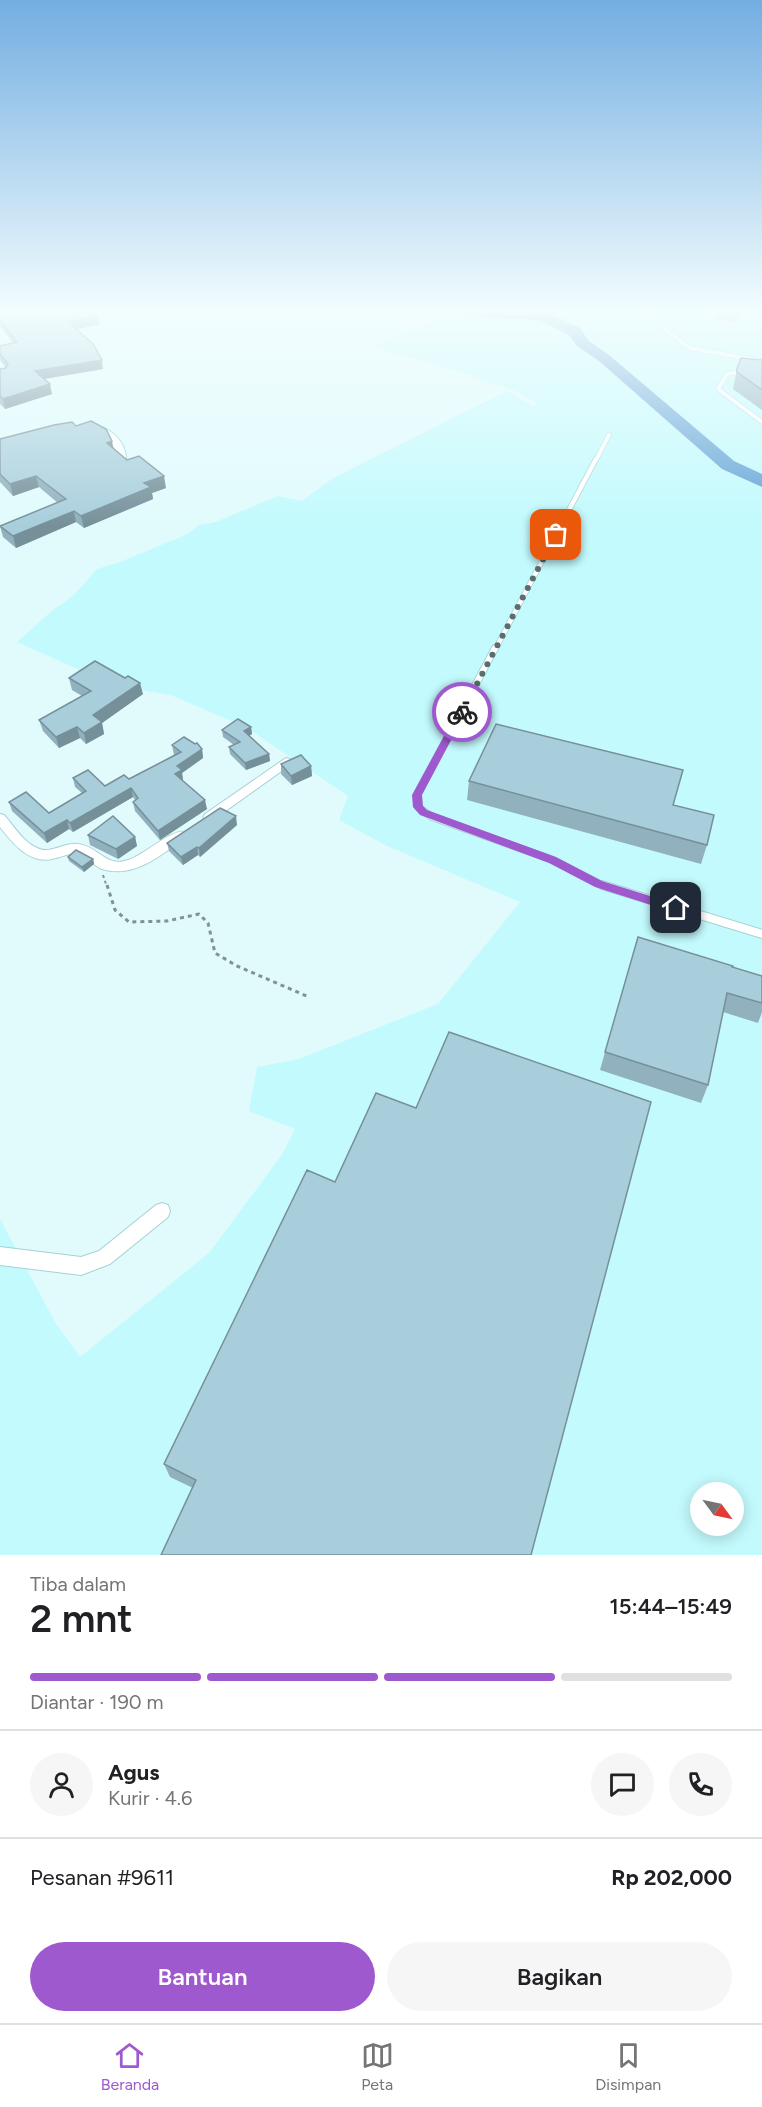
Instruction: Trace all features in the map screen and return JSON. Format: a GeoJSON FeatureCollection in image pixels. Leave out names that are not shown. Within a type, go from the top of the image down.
{"type":"FeatureCollection","features":[{"type":"Feature","properties":{"kind":"street"},"geometry":{"type":"LineString","coordinates":[[85,428],[107,431],[116,438],[123,458]]}},
{"type":"Feature","properties":{"kind":"street"},"geometry":{"type":"LineString","coordinates":[[0,818],[31,853],[40,856],[72,848],[82,849],[104,864],[124,867],[136,863],[216,812],[286,762]]}},
{"type":"Feature","properties":{"kind":"street"},"geometry":{"type":"LineString","coordinates":[[0,1256],[81,1266],[104,1258],[162,1211]]}},
{"type":"Feature","properties":{"kind":"lane"},"geometry":{"type":"LineString","coordinates":[[722,381],[718,389],[762,422]]}},
{"type":"Feature","properties":{"kind":"lane"},"geometry":{"type":"LineString","coordinates":[[609,435],[417,795],[418,807],[432,817],[542,856],[598,884],[762,934]]}},
{"type":"Feature","properties":{"kind":"path"},"geometry":{"type":"LineString","coordinates":[[104,864],[102,879],[115,909],[129,922],[167,921],[199,914],[208,923],[214,953],[237,966],[309,997]]}},
{"type":"Feature","properties":{"kind":"shaded area"},"geometry":{"type":"Polygon","coordinates":[[[485,381],[762,381],[762,1555],[0,1555],[0,1219],[56,1324],[80,1357],[209,1253],[281,1156],[295,1129],[249,1111],[257,1067],[299,1059],[438,1004],[520,902],[387,846],[339,820],[348,796],[247,728],[171,695],[141,690],[91,675],[17,642],[53,610],[73,596],[97,569],[188,534],[199,525],[213,523],[278,496],[302,501],[333,478],[507,391],[533,406],[537,403],[513,390],[485,381]]]}},
{"type":"Feature","properties":{"kind":"building"},"geometry":{"type":"Polygon","coordinates":[[[0,381],[46,381],[50,384],[3,399],[0,396],[0,381]]]}},
{"type":"Feature","properties":{"kind":"building"},"geometry":{"type":"Polygon","coordinates":[[[749,381],[762,381],[762,390],[749,381]]]}},
{"type":"Feature","properties":{"kind":"building"},"geometry":{"type":"Polygon","coordinates":[[[91,421],[106,429],[112,441],[107,443],[127,460],[139,456],[164,476],[144,483],[151,487],[81,516],[74,511],[13,536],[0,526],[66,499],[36,476],[10,484],[0,474],[0,439],[54,425],[72,422],[76,426],[91,421]]]}},
{"type":"Feature","properties":{"kind":"building"},"geometry":{"type":"Polygon","coordinates":[[[95,661],[125,678],[128,676],[140,683],[93,715],[102,722],[84,733],[77,727],[56,737],[39,720],[91,691],[69,678],[95,661]]]}},
{"type":"Feature","properties":{"kind":"building"},"geometry":{"type":"Polygon","coordinates":[[[238,719],[251,727],[244,731],[269,754],[245,763],[229,747],[240,742],[222,730],[238,719]]]}},
{"type":"Feature","properties":{"kind":"building"},"geometry":{"type":"Polygon","coordinates":[[[496,724],[683,770],[673,805],[714,815],[707,845],[469,781],[496,724]]]}},
{"type":"Feature","properties":{"kind":"building"},"geometry":{"type":"Polygon","coordinates":[[[184,737],[197,743],[202,749],[177,766],[182,770],[175,774],[205,800],[158,831],[133,802],[138,798],[131,788],[70,823],[67,820],[44,833],[9,802],[26,792],[49,813],[86,791],[73,778],[88,770],[105,786],[124,775],[129,779],[181,752],[172,745],[184,737]]]}},
{"type":"Feature","properties":{"kind":"building"},"geometry":{"type":"Polygon","coordinates":[[[301,755],[311,766],[291,776],[281,764],[301,755]]]}},
{"type":"Feature","properties":{"kind":"building"},"geometry":{"type":"Polygon","coordinates":[[[220,808],[236,816],[199,848],[181,857],[167,843],[220,808]]]}},
{"type":"Feature","properties":{"kind":"building"},"geometry":{"type":"Polygon","coordinates":[[[113,816],[135,837],[116,849],[88,835],[113,816]]]}},
{"type":"Feature","properties":{"kind":"building"},"geometry":{"type":"Polygon","coordinates":[[[76,850],[93,859],[82,867],[68,857],[76,850]]]}},
{"type":"Feature","properties":{"kind":"building"},"geometry":{"type":"Polygon","coordinates":[[[638,937],[762,976],[762,1003],[727,993],[708,1085],[605,1052],[638,937]]]}},
{"type":"Feature","properties":{"kind":"building"},"geometry":{"type":"Polygon","coordinates":[[[449,1032],[651,1102],[531,1555],[161,1555],[196,1480],[164,1464],[307,1170],[335,1182],[376,1093],[416,1108],[449,1032]]]}},
{"type":"Feature","properties":{"kind":"waterway"},"geometry":{"type":"LineString","coordinates":[[630,381],[728,465],[762,481]]}},
{"type":"Feature","properties":{"kind":"way so far"},"geometry":{"type":"LineString","coordinates":[[462,712],[556,535]]}},
{"type":"Feature","properties":{"kind":"route"},"geometry":{"type":"LineString","coordinates":[[462,712],[417,795],[418,807],[424,813],[553,860],[598,884],[676,908]]}}]}
